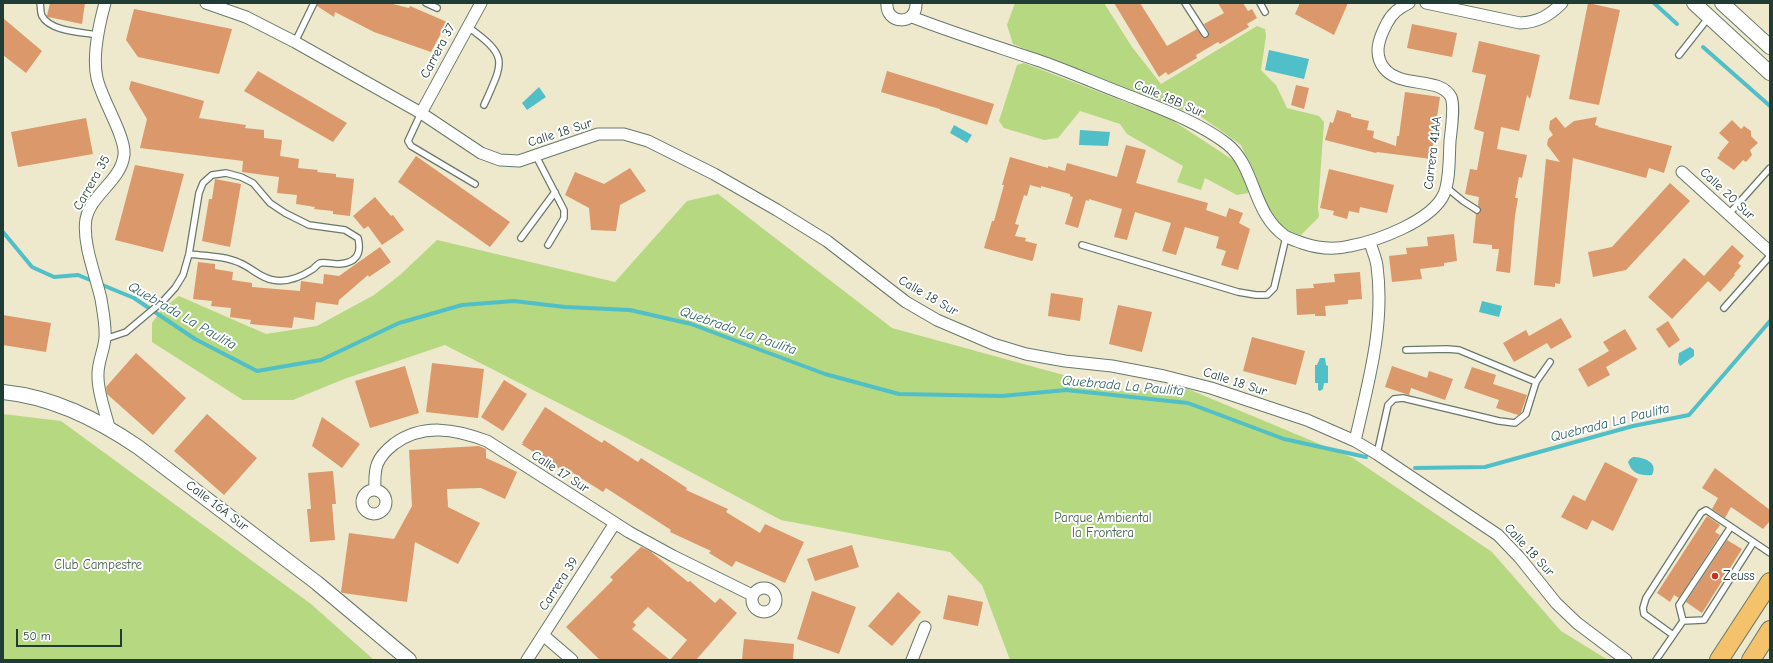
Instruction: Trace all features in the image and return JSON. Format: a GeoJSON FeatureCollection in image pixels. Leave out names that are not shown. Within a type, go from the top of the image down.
{"type":"FeatureCollection","features":[{"type":"Feature","properties":{"kind":"main road"},"geometry":{"type":"LineString","coordinates":[[1719,660],[1770,582]]}},
{"type":"Feature","properties":{"kind":"main road"},"geometry":{"type":"LineString","coordinates":[[1751,660],[1770,630]]}},
{"type":"Feature","properties":{"kind":"street","name":"Carrera 35"},"geometry":{"type":"LineString","coordinates":[[105,3],[98,35],[97,77],[102,95],[122,142],[124,154],[121,166],[91,207],[86,219],[87,246],[104,318],[105,339],[99,360],[98,377],[109,427]]}},
{"type":"Feature","properties":{"kind":"street","name":"Calle 18 Sur"},"geometry":{"type":"LineString","coordinates":[[206,3],[246,17],[295,42],[421,113],[482,153],[500,160],[519,161],[598,134],[624,134],[648,141],[708,171],[827,241],[906,302],[937,320],[993,344],[1026,354],[1065,361],[1112,366],[1164,376],[1211,388],[1307,420],[1355,441],[1377,454],[1498,535],[1520,558],[1556,603],[1577,623],[1626,660]]}},
{"type":"Feature","properties":{"kind":"street","name":"Carrera 37"},"geometry":{"type":"LineString","coordinates":[[421,113],[481,3]]}},
{"type":"Feature","properties":{"kind":"street"},"geometry":{"type":"LineString","coordinates":[[885,4],[890,15],[898,20],[903,20],[912,16],[916,8],[916,3]]}},
{"type":"Feature","properties":{"kind":"street","name":"Carrera 41AA"},"geometry":{"type":"LineString","coordinates":[[1370,242],[1426,214],[1438,204],[1446,187],[1452,121],[1451,98],[1445,91],[1432,85],[1401,80],[1388,73],[1379,62],[1377,49],[1382,33],[1390,17],[1400,7],[1409,3]]}},
{"type":"Feature","properties":{"kind":"street"},"geometry":{"type":"LineString","coordinates":[[1426,3],[1458,7],[1520,23],[1534,22],[1548,16],[1562,3]]}},
{"type":"Feature","properties":{"kind":"street"},"geometry":{"type":"LineString","coordinates":[[1694,3],[1770,73]]}},
{"type":"Feature","properties":{"kind":"street"},"geometry":{"type":"LineString","coordinates":[[1722,3],[1770,47]]}},
{"type":"Feature","properties":{"kind":"street","name":"Calle 18B Sur"},"geometry":{"type":"LineString","coordinates":[[912,16],[957,34],[1039,61],[1175,115],[1212,133],[1230,147],[1244,165],[1262,210],[1272,224],[1286,237],[1307,245],[1323,248],[1340,248],[1370,242]]}},
{"type":"Feature","properties":{"kind":"street","name":"Calle 20 Sur"},"geometry":{"type":"LineString","coordinates":[[1682,172],[1770,252]]}},
{"type":"Feature","properties":{"kind":"street"},"geometry":{"type":"LineString","coordinates":[[1355,441],[1375,351],[1379,318],[1377,265],[1370,242]]}},
{"type":"Feature","properties":{"kind":"street","name":"Calle 16A Sur"},"geometry":{"type":"LineString","coordinates":[[3,392],[45,400],[78,412],[109,427],[138,447],[317,583],[409,660]]}},
{"type":"Feature","properties":{"kind":"street","name":"Calle 17 Sur"},"geometry":{"type":"LineString","coordinates":[[375,489],[374,473],[378,460],[388,449],[402,438],[418,432],[433,429],[467,433],[487,441],[615,523],[673,556],[752,594]]}},
{"type":"Feature","properties":{"kind":"street","name":"Carrera 39"},"geometry":{"type":"LineString","coordinates":[[527,660],[615,523]]}},
{"type":"Feature","properties":{"kind":"street"},"geometry":{"type":"LineString","coordinates":[[912,660],[926,627]]}},
{"type":"Feature","properties":{"kind":"street"},"geometry":{"type":"LineString","coordinates":[[543,635],[572,660]]}},
{"type":"Feature","properties":{"kind":"lane"},"geometry":{"type":"LineString","coordinates":[[40,3],[41,15],[48,23],[59,28],[98,35]]}},
{"type":"Feature","properties":{"kind":"lane"},"geometry":{"type":"LineString","coordinates":[[295,42],[314,3]]}},
{"type":"Feature","properties":{"kind":"lane"},"geometry":{"type":"LineString","coordinates":[[426,3],[437,8]]}},
{"type":"Feature","properties":{"kind":"lane"},"geometry":{"type":"LineString","coordinates":[[1185,3],[1205,34]]}},
{"type":"Feature","properties":{"kind":"lane"},"geometry":{"type":"LineString","coordinates":[[1260,3],[1265,12]]}},
{"type":"Feature","properties":{"kind":"lane"},"geometry":{"type":"LineString","coordinates":[[1679,55],[1709,17]]}},
{"type":"Feature","properties":{"kind":"lane"},"geometry":{"type":"LineString","coordinates":[[468,26],[494,47],[499,58],[499,72],[484,105]]}},
{"type":"Feature","properties":{"kind":"lane"},"geometry":{"type":"LineString","coordinates":[[421,113],[408,141],[410,146],[475,184]]}},
{"type":"Feature","properties":{"kind":"lane"},"geometry":{"type":"LineString","coordinates":[[536,156],[564,210],[564,218],[548,245]]}},
{"type":"Feature","properties":{"kind":"lane"},"geometry":{"type":"LineString","coordinates":[[1728,215],[1770,168]]}},
{"type":"Feature","properties":{"kind":"lane"},"geometry":{"type":"LineString","coordinates":[[105,339],[126,332],[160,304],[175,288],[183,275],[189,254],[199,193],[203,183],[212,175],[226,173],[240,176],[253,183],[270,203],[309,225],[337,228],[350,232],[358,238],[360,250],[358,256],[354,260],[339,264],[320,263],[299,278],[286,281],[273,280],[257,274],[241,263],[226,259],[189,254]]}},
{"type":"Feature","properties":{"kind":"lane"},"geometry":{"type":"LineString","coordinates":[[1446,187],[1477,210]]}},
{"type":"Feature","properties":{"kind":"lane"},"geometry":{"type":"LineString","coordinates":[[521,238],[555,192]]}},
{"type":"Feature","properties":{"kind":"lane"},"geometry":{"type":"LineString","coordinates":[[1082,245],[1238,292],[1267,295],[1274,288],[1286,237]]}},
{"type":"Feature","properties":{"kind":"lane"},"geometry":{"type":"LineString","coordinates":[[1724,308],[1770,256]]}},
{"type":"Feature","properties":{"kind":"lane"},"geometry":{"type":"LineString","coordinates":[[1406,350],[1459,350],[1536,382]]}},
{"type":"Feature","properties":{"kind":"lane"},"geometry":{"type":"LineString","coordinates":[[1377,454],[1388,405],[1394,399],[1403,398],[1499,421],[1515,423],[1526,414],[1536,382],[1550,362]]}},
{"type":"Feature","properties":{"kind":"lane"},"geometry":{"type":"LineString","coordinates":[[1673,635],[1644,614],[1643,608],[1646,598],[1701,513],[1706,510],[1730,528],[1770,553]]}},
{"type":"Feature","properties":{"kind":"lane"},"geometry":{"type":"LineString","coordinates":[[1684,620],[1679,605],[1730,528]]}},
{"type":"Feature","properties":{"kind":"lane"},"geometry":{"type":"LineString","coordinates":[[1684,620],[1704,620],[1754,543]]}},
{"type":"Feature","properties":{"kind":"lane"},"geometry":{"type":"LineString","coordinates":[[1656,660],[1684,620]]}},
{"type":"Feature","properties":{"kind":"green space"},"geometry":{"type":"Polygon","coordinates":[[[1015,3],[1104,3],[1132,47],[1161,84],[1257,26],[1265,29],[1266,36],[1261,70],[1276,85],[1287,108],[1319,116],[1324,122],[1318,207],[1319,217],[1301,235],[1286,232],[1273,218],[1241,145],[1196,113],[1157,104],[1013,44],[1007,25],[1015,3]]]}},
{"type":"Feature","properties":{"kind":"green space"},"geometry":{"type":"Polygon","coordinates":[[[1024,63],[1172,120],[1233,160],[1244,171],[1249,186],[1248,193],[1237,195],[1205,178],[1201,190],[1177,182],[1183,166],[1127,134],[1120,124],[1080,111],[1058,138],[1044,140],[1004,128],[999,121],[1017,65],[1024,63]]]}},
{"type":"Feature","properties":{"kind":"green space","name":"Parque Ambiental la Frontera"},"geometry":{"type":"Polygon","coordinates":[[[718,194],[892,328],[1122,391],[1188,389],[1353,458],[1492,552],[1561,631],[1608,660],[1010,660],[982,585],[950,552],[781,520],[625,437],[445,345],[344,379],[293,400],[243,400],[152,342],[152,323],[162,309],[179,296],[266,334],[317,326],[374,295],[400,275],[437,240],[615,282],[687,201],[718,194]]]}},
{"type":"Feature","properties":{"kind":"green space","name":"Club Campestre"},"geometry":{"type":"Polygon","coordinates":[[[3,414],[61,421],[311,604],[374,660],[3,660],[3,414]]]}},
{"type":"Feature","properties":{"kind":"water"},"geometry":{"type":"Polygon","coordinates":[[[1269,50],[1309,59],[1304,79],[1265,70],[1269,50]]]}},
{"type":"Feature","properties":{"kind":"water"},"geometry":{"type":"Polygon","coordinates":[[[539,87],[546,97],[527,110],[522,103],[539,87]]]}},
{"type":"Feature","properties":{"kind":"water"},"geometry":{"type":"Polygon","coordinates":[[[954,125],[972,135],[967,143],[950,133],[954,125]]]}},
{"type":"Feature","properties":{"kind":"water"},"geometry":{"type":"Polygon","coordinates":[[[1080,130],[1110,132],[1108,146],[1079,145],[1080,130]]]}},
{"type":"Feature","properties":{"kind":"water"},"geometry":{"type":"Polygon","coordinates":[[[1482,301],[1502,306],[1499,317],[1479,312],[1482,301]]]}},
{"type":"Feature","properties":{"kind":"water"},"geometry":{"type":"Polygon","coordinates":[[[1690,347],[1694,350],[1694,356],[1680,366],[1678,362],[1679,353],[1690,347]]]}},
{"type":"Feature","properties":{"kind":"water"},"geometry":{"type":"Polygon","coordinates":[[[1320,358],[1325,358],[1326,365],[1328,366],[1328,383],[1324,383],[1323,389],[1320,391],[1318,390],[1318,383],[1315,383],[1315,365],[1317,365],[1320,358]]]}},
{"type":"Feature","properties":{"kind":"water"},"geometry":{"type":"Polygon","coordinates":[[[1633,457],[1649,461],[1654,470],[1652,475],[1644,475],[1634,472],[1628,462],[1633,457]]]}},
{"type":"Feature","properties":{"kind":"building"},"geometry":{"type":"Polygon","coordinates":[[[50,3],[85,3],[82,24],[48,17],[50,3]]]}},
{"type":"Feature","properties":{"kind":"building"},"geometry":{"type":"Polygon","coordinates":[[[318,3],[389,3],[409,8],[410,6],[447,22],[431,52],[374,32],[335,12],[334,17],[317,6],[318,3]]]}},
{"type":"Feature","properties":{"kind":"building"},"geometry":{"type":"Polygon","coordinates":[[[1114,3],[1140,3],[1167,46],[1197,29],[1203,38],[1208,37],[1209,33],[1204,24],[1224,13],[1218,3],[1243,3],[1248,11],[1252,9],[1257,18],[1247,24],[1249,27],[1220,44],[1218,42],[1196,55],[1197,58],[1168,75],[1166,72],[1159,77],[1114,3]]]}},
{"type":"Feature","properties":{"kind":"building"},"geometry":{"type":"Polygon","coordinates":[[[1300,3],[1348,3],[1334,35],[1295,14],[1300,3]]]}},
{"type":"Feature","properties":{"kind":"building"},"geometry":{"type":"Polygon","coordinates":[[[1588,3],[1620,10],[1599,105],[1569,99],[1588,3]]]}},
{"type":"Feature","properties":{"kind":"building"},"geometry":{"type":"Polygon","coordinates":[[[134,9],[232,29],[219,74],[138,57],[126,40],[134,9]]]}},
{"type":"Feature","properties":{"kind":"building"},"geometry":{"type":"Polygon","coordinates":[[[3,18],[42,51],[26,73],[3,55],[3,18]]]}},
{"type":"Feature","properties":{"kind":"building"},"geometry":{"type":"Polygon","coordinates":[[[1412,24],[1457,33],[1452,57],[1407,48],[1412,24]]]}},
{"type":"Feature","properties":{"kind":"building"},"geometry":{"type":"Polygon","coordinates":[[[1479,41],[1540,55],[1530,99],[1527,95],[1519,131],[1501,127],[1497,149],[1527,155],[1522,178],[1519,177],[1515,198],[1518,198],[1510,273],[1496,271],[1499,249],[1492,249],[1492,245],[1473,243],[1476,214],[1479,214],[1481,211],[1478,205],[1479,197],[1465,194],[1470,169],[1477,170],[1484,132],[1474,129],[1486,75],[1472,72],[1479,41]]]}},
{"type":"Feature","properties":{"kind":"building"},"geometry":{"type":"Polygon","coordinates":[[[258,71],[347,123],[333,142],[244,91],[258,71]]]}},
{"type":"Feature","properties":{"kind":"building"},"geometry":{"type":"Polygon","coordinates":[[[887,71],[994,104],[987,125],[940,109],[881,92],[887,71]]]}},
{"type":"Feature","properties":{"kind":"building"},"geometry":{"type":"Polygon","coordinates":[[[131,81],[204,101],[199,118],[246,125],[245,128],[264,130],[264,138],[282,140],[280,156],[299,159],[298,168],[318,170],[317,172],[336,174],[336,177],[354,179],[350,216],[333,214],[333,211],[314,209],[315,207],[296,204],[297,195],[277,193],[279,177],[242,172],[243,161],[140,148],[147,119],[129,89],[131,81]]]}},
{"type":"Feature","properties":{"kind":"building"},"geometry":{"type":"Polygon","coordinates":[[[1296,85],[1309,88],[1304,109],[1291,105],[1296,85]]]}},
{"type":"Feature","properties":{"kind":"building"},"geometry":{"type":"Polygon","coordinates":[[[1405,92],[1440,97],[1431,159],[1376,153],[1325,140],[1330,122],[1333,123],[1337,110],[1351,114],[1351,117],[1369,121],[1367,130],[1374,131],[1373,138],[1396,146],[1397,136],[1399,136],[1405,92]]]}},
{"type":"Feature","properties":{"kind":"building"},"geometry":{"type":"Polygon","coordinates":[[[1556,117],[1565,128],[1574,121],[1597,117],[1595,125],[1599,126],[1598,127],[1672,146],[1664,173],[1649,168],[1646,178],[1573,158],[1560,284],[1555,283],[1555,287],[1534,285],[1546,159],[1560,162],[1547,145],[1548,139],[1553,135],[1549,129],[1550,121],[1556,117]]]}},
{"type":"Feature","properties":{"kind":"building"},"geometry":{"type":"Polygon","coordinates":[[[86,118],[93,154],[18,167],[11,132],[86,118]]]}},
{"type":"Feature","properties":{"kind":"building"},"geometry":{"type":"Polygon","coordinates":[[[1732,120],[1741,129],[1744,126],[1751,131],[1751,136],[1758,143],[1750,150],[1752,155],[1746,162],[1743,160],[1734,170],[1717,158],[1729,142],[1719,133],[1732,120]]]}},
{"type":"Feature","properties":{"kind":"building"},"geometry":{"type":"Polygon","coordinates":[[[1126,145],[1146,150],[1136,183],[1208,203],[1206,210],[1226,217],[1229,208],[1243,213],[1239,223],[1250,229],[1238,270],[1221,265],[1226,251],[1216,248],[1219,237],[1185,227],[1176,255],[1162,251],[1171,223],[1135,212],[1127,240],[1114,237],[1122,209],[1089,199],[1089,201],[1086,200],[1078,228],[1065,224],[1073,197],[1070,196],[1070,194],[1041,186],[1041,188],[1030,185],[1027,196],[1024,195],[1015,224],[1019,225],[1015,236],[1026,238],[1025,241],[1037,244],[1033,260],[1032,261],[984,248],[992,221],[994,221],[1010,157],[1048,168],[1048,166],[1065,171],[1067,163],[1117,177],[1126,145]]]}},
{"type":"Feature","properties":{"kind":"building"},"geometry":{"type":"Polygon","coordinates":[[[416,156],[510,222],[490,247],[398,182],[416,156]]]}},
{"type":"Feature","properties":{"kind":"building"},"geometry":{"type":"Polygon","coordinates":[[[135,165],[184,174],[163,252],[115,240],[135,165]]]}},
{"type":"Feature","properties":{"kind":"building"},"geometry":{"type":"Polygon","coordinates":[[[630,168],[646,191],[620,205],[616,231],[591,230],[589,208],[565,195],[575,172],[604,184],[630,168]]]}},
{"type":"Feature","properties":{"kind":"building"},"geometry":{"type":"Polygon","coordinates":[[[1329,169],[1394,185],[1387,213],[1360,207],[1359,213],[1349,211],[1347,219],[1333,215],[1334,211],[1320,208],[1329,169]]]}},
{"type":"Feature","properties":{"kind":"building"},"geometry":{"type":"Polygon","coordinates":[[[215,179],[241,184],[230,247],[202,241],[209,199],[212,199],[215,179]]]}},
{"type":"Feature","properties":{"kind":"building"},"geometry":{"type":"Polygon","coordinates":[[[1670,183],[1690,201],[1626,270],[1593,277],[1588,252],[1612,247],[1670,183]]]}},
{"type":"Feature","properties":{"kind":"building"},"geometry":{"type":"Polygon","coordinates":[[[375,197],[391,216],[393,215],[404,230],[382,245],[368,226],[364,229],[353,216],[375,197]]]}},
{"type":"Feature","properties":{"kind":"building"},"geometry":{"type":"Polygon","coordinates":[[[1454,234],[1457,261],[1444,263],[1444,266],[1420,269],[1422,279],[1392,282],[1389,256],[1407,254],[1406,248],[1428,246],[1427,237],[1454,234]]]}},
{"type":"Feature","properties":{"kind":"building"},"geometry":{"type":"Polygon","coordinates":[[[1732,245],[1744,256],[1738,263],[1741,266],[1734,274],[1735,275],[1720,292],[1708,281],[1672,319],[1648,297],[1684,258],[1704,276],[1732,245]]]}},
{"type":"Feature","properties":{"kind":"building"},"geometry":{"type":"Polygon","coordinates":[[[380,247],[391,262],[369,277],[368,275],[339,300],[338,305],[316,302],[314,320],[294,317],[292,328],[250,324],[251,320],[230,317],[231,308],[211,306],[212,301],[193,299],[198,262],[215,264],[215,269],[233,272],[232,280],[252,283],[252,287],[300,291],[301,281],[323,284],[324,274],[339,276],[380,247]]]}},
{"type":"Feature","properties":{"kind":"building"},"geometry":{"type":"Polygon","coordinates":[[[1360,272],[1362,299],[1348,300],[1348,304],[1325,306],[1326,316],[1315,316],[1315,314],[1297,315],[1296,289],[1314,288],[1313,284],[1335,282],[1334,274],[1360,272]]]}},
{"type":"Feature","properties":{"kind":"building"},"geometry":{"type":"Polygon","coordinates":[[[1051,293],[1083,298],[1080,321],[1048,316],[1051,293]]]}},
{"type":"Feature","properties":{"kind":"building"},"geometry":{"type":"Polygon","coordinates":[[[1118,305],[1152,312],[1142,352],[1109,344],[1118,305]]]}},
{"type":"Feature","properties":{"kind":"building"},"geometry":{"type":"Polygon","coordinates":[[[3,315],[51,323],[46,352],[3,345],[3,315]]]}},
{"type":"Feature","properties":{"kind":"building"},"geometry":{"type":"Polygon","coordinates":[[[1561,318],[1572,337],[1551,349],[1547,343],[1514,362],[1503,343],[1526,330],[1529,336],[1561,318]]]}},
{"type":"Feature","properties":{"kind":"building"},"geometry":{"type":"Polygon","coordinates":[[[1668,321],[1680,340],[1669,348],[1656,329],[1668,321]]]}},
{"type":"Feature","properties":{"kind":"building"},"geometry":{"type":"Polygon","coordinates":[[[1625,329],[1637,349],[1606,367],[1610,375],[1588,387],[1578,369],[1609,351],[1603,342],[1625,329]]]}},
{"type":"Feature","properties":{"kind":"building"},"geometry":{"type":"Polygon","coordinates":[[[1252,337],[1305,351],[1296,385],[1243,371],[1252,337]]]}},
{"type":"Feature","properties":{"kind":"building"},"geometry":{"type":"Polygon","coordinates":[[[136,353],[186,398],[153,435],[107,394],[106,387],[136,353]]]}},
{"type":"Feature","properties":{"kind":"building"},"geometry":{"type":"Polygon","coordinates":[[[432,363],[484,369],[478,418],[426,412],[432,363]]]}},
{"type":"Feature","properties":{"kind":"building"},"geometry":{"type":"Polygon","coordinates":[[[405,366],[419,413],[370,428],[355,381],[405,366]]]}},
{"type":"Feature","properties":{"kind":"building"},"geometry":{"type":"Polygon","coordinates":[[[1392,366],[1427,378],[1429,371],[1453,379],[1445,400],[1411,388],[1409,395],[1385,387],[1392,366]]]}},
{"type":"Feature","properties":{"kind":"building"},"geometry":{"type":"Polygon","coordinates":[[[1472,367],[1496,375],[1493,384],[1527,395],[1521,413],[1518,415],[1496,408],[1499,400],[1464,388],[1472,367]]]}},
{"type":"Feature","properties":{"kind":"building"},"geometry":{"type":"Polygon","coordinates":[[[504,380],[527,394],[503,431],[481,417],[504,380]]]}},
{"type":"Feature","properties":{"kind":"building"},"geometry":{"type":"Polygon","coordinates":[[[545,407],[602,443],[604,440],[638,462],[641,458],[687,488],[686,490],[728,509],[726,512],[760,533],[765,524],[804,542],[785,583],[736,561],[732,567],[709,553],[711,551],[670,532],[671,530],[606,488],[603,492],[573,473],[571,476],[521,444],[524,444],[522,443],[545,407]]]}},
{"type":"Feature","properties":{"kind":"building"},"geometry":{"type":"Polygon","coordinates":[[[207,414],[257,458],[224,495],[174,451],[207,414]]]}},
{"type":"Feature","properties":{"kind":"building"},"geometry":{"type":"Polygon","coordinates":[[[322,417],[360,444],[342,468],[312,446],[322,417]]]}},
{"type":"Feature","properties":{"kind":"building"},"geometry":{"type":"Polygon","coordinates":[[[479,446],[486,449],[486,458],[517,472],[505,499],[481,488],[447,489],[448,507],[480,523],[458,564],[415,542],[407,602],[341,592],[349,533],[394,539],[412,506],[409,450],[479,446]]]}},
{"type":"Feature","properties":{"kind":"building"},"geometry":{"type":"Polygon","coordinates":[[[1605,462],[1638,479],[1613,531],[1592,520],[1587,530],[1561,517],[1573,495],[1585,501],[1605,462]]]}},
{"type":"Feature","properties":{"kind":"building"},"geometry":{"type":"Polygon","coordinates":[[[1715,468],[1770,510],[1770,521],[1763,529],[1731,507],[1725,518],[1712,509],[1718,498],[1702,488],[1715,468]]]}},
{"type":"Feature","properties":{"kind":"building"},"geometry":{"type":"Polygon","coordinates":[[[333,471],[336,504],[332,504],[335,540],[310,542],[307,509],[311,509],[308,473],[333,471]]]}},
{"type":"Feature","properties":{"kind":"building"},"geometry":{"type":"Polygon","coordinates":[[[1707,516],[1720,525],[1715,532],[1720,535],[1679,598],[1674,595],[1670,602],[1657,593],[1707,516]]]}},
{"type":"Feature","properties":{"kind":"building","name":"Zeuss"},"geometry":{"type":"Polygon","coordinates":[[[1727,540],[1742,549],[1702,613],[1686,602],[1727,540]]]}},
{"type":"Feature","properties":{"kind":"building"},"geometry":{"type":"Polygon","coordinates":[[[852,545],[859,567],[815,581],[807,559],[852,545]]]}},
{"type":"Feature","properties":{"kind":"building"},"geometry":{"type":"Polygon","coordinates":[[[641,547],[650,551],[688,582],[690,581],[715,603],[720,598],[737,613],[696,660],[670,660],[600,660],[566,627],[613,580],[610,577],[641,547]],[[648,607],[633,622],[636,625],[632,629],[670,660],[687,640],[648,607]]]}},
{"type":"Feature","properties":{"kind":"building"},"geometry":{"type":"Polygon","coordinates":[[[812,591],[856,607],[839,654],[797,639],[812,591]]]}},
{"type":"Feature","properties":{"kind":"building"},"geometry":{"type":"Polygon","coordinates":[[[898,592],[921,612],[892,646],[868,626],[898,592]]]}},
{"type":"Feature","properties":{"kind":"building"},"geometry":{"type":"Polygon","coordinates":[[[948,595],[983,602],[978,626],[943,619],[948,595]]]}},
{"type":"Feature","properties":{"kind":"building"},"geometry":{"type":"Polygon","coordinates":[[[744,639],[794,644],[793,660],[742,660],[744,639]]]}},
{"type":"Feature","properties":{"kind":"waterway"},"geometry":{"type":"LineString","coordinates":[[1654,3],[1677,24]]}},
{"type":"Feature","properties":{"kind":"waterway"},"geometry":{"type":"LineString","coordinates":[[1703,47],[1770,106]]}},
{"type":"Feature","properties":{"kind":"waterway","name":"Quebrada La Paulita"},"geometry":{"type":"LineString","coordinates":[[3,232],[32,267],[54,277],[78,275],[134,298],[195,339],[257,371],[321,360],[399,323],[462,305],[514,301],[565,307],[630,310],[691,324],[825,374],[899,394],[1002,396],[1066,390],[1188,403],[1284,439],[1366,457]]}},
{"type":"Feature","properties":{"kind":"waterway","name":"Quebrada La Paulita"},"geometry":{"type":"LineString","coordinates":[[1415,468],[1485,467],[1633,426],[1689,415],[1770,321]]}},
{"type":"Feature","properties":{"kind":"place","name":"Zeuss"},"geometry":{"type":"Point","coordinates":[1715,576]}}]}
